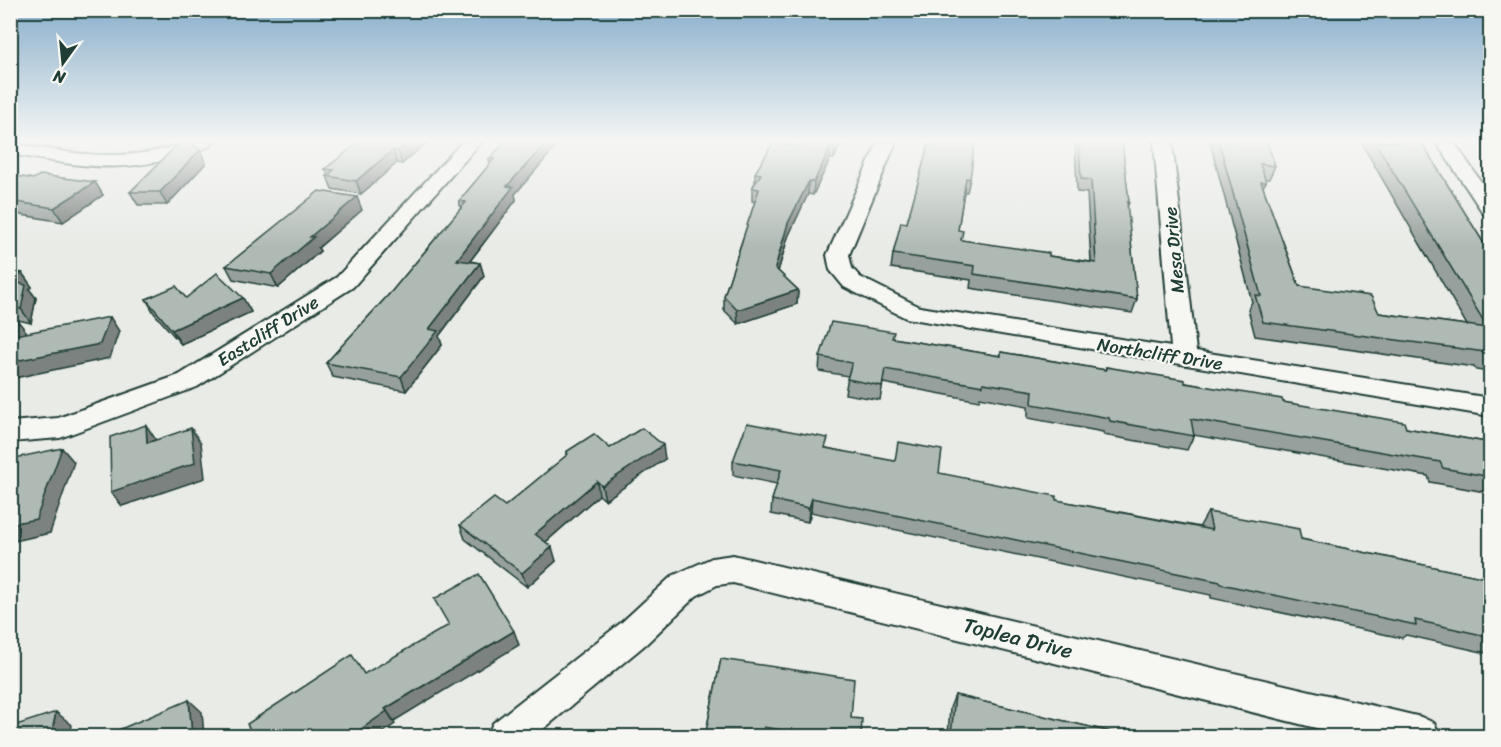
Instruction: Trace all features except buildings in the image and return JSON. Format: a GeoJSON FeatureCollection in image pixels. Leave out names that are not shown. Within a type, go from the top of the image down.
{"type":"FeatureCollection","features":[{"type":"Feature","properties":{"kind":"street","name":"Eastcliff Drive"},"geometry":{"type":"LineString","coordinates":[[10,432],[60,428],[188,381],[345,282],[440,177]]}},
{"type":"Feature","properties":{"kind":"street","name":"Northcliff Drive"},"geometry":{"type":"LineString","coordinates":[[872,177],[838,255],[842,270],[852,282],[914,313],[1491,407]]}},
{"type":"Feature","properties":{"kind":"street","name":"Mesa Drive"},"geometry":{"type":"LineString","coordinates":[[1166,177],[1184,358]]}},
{"type":"Feature","properties":{"kind":"street"},"geometry":{"type":"LineString","coordinates":[[1469,177],[1491,209]]}},
{"type":"Feature","properties":{"kind":"street","name":"Toplea Drive"},"geometry":{"type":"LineString","coordinates":[[506,736],[634,633],[684,586],[712,572],[733,569],[1421,736]]}}]}
